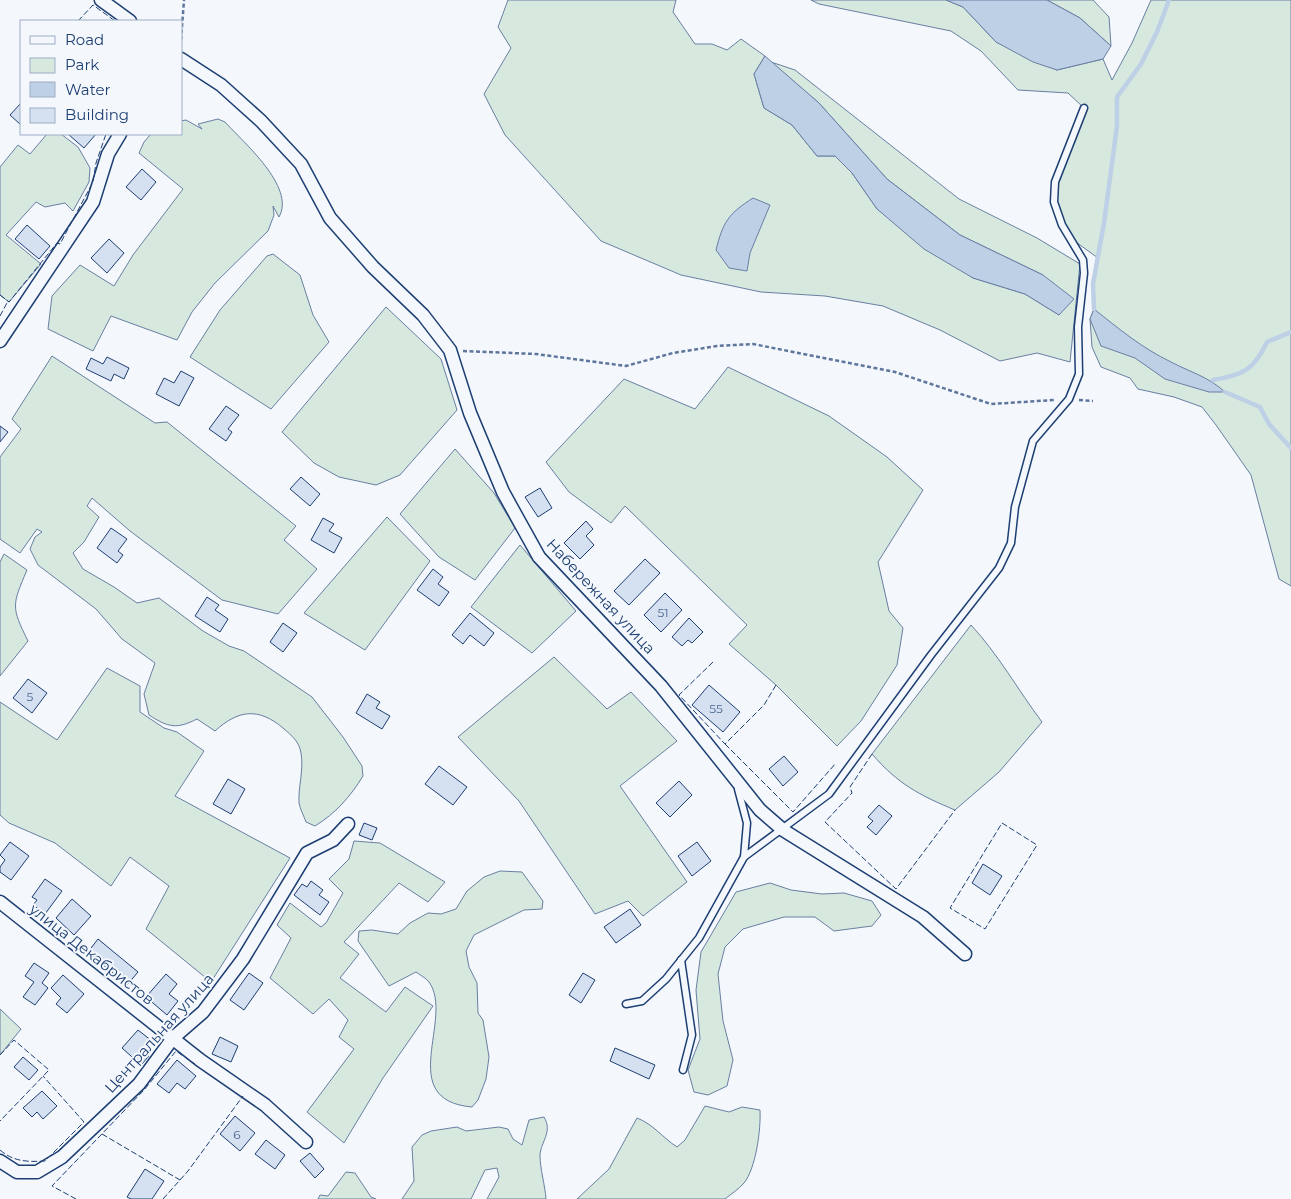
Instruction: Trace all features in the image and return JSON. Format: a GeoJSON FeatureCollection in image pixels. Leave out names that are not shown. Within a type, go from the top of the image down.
{"type":"FeatureCollection","features":[{"type":"Feature","properties":{"kind":"street"},"geometry":{"type":"LineString","coordinates":[[101,0],[129,20]]}},
{"type":"Feature","properties":{"kind":"street","name":"Набережная улица"},"geometry":{"type":"LineString","coordinates":[[182,60],[222,85],[261,121],[301,164],[330,218],[373,267],[422,315],[450,350],[470,413],[504,492],[539,557],[661,686],[760,810],[783,830],[923,917],[965,954]]}},
{"type":"Feature","properties":{"kind":"street"},"geometry":{"type":"LineString","coordinates":[[0,341],[93,202],[108,154],[119,135]]}},
{"type":"Feature","properties":{"kind":"street","name":"Центральная улица"},"geometry":{"type":"LineString","coordinates":[[0,1162],[17,1172],[37,1172],[62,1157],[139,1084],[173,1038],[203,1012],[243,959],[307,853],[333,840],[348,824]]}},
{"type":"Feature","properties":{"kind":"street","name":"улица Декабристов"},"geometry":{"type":"LineString","coordinates":[[0,902],[173,1038],[265,1105],[306,1142]]}},
{"type":"Feature","properties":{"kind":"lane"},"geometry":{"type":"LineString","coordinates":[[626,1004],[642,1001],[666,979],[699,938],[744,857],[763,841],[783,830],[829,794],[931,655],[999,568],[1010,543],[1015,507],[1033,441],[1069,399],[1079,374],[1078,327],[1084,273],[1083,260],[1062,224],[1054,202],[1055,182],[1084,108]]}},
{"type":"Feature","properties":{"kind":"lane"},"geometry":{"type":"LineString","coordinates":[[734,778],[742,798],[747,823],[744,857]]}},
{"type":"Feature","properties":{"kind":"lane"},"geometry":{"type":"LineString","coordinates":[[681,960],[692,1035],[683,1070]]}},
{"type":"Feature","properties":{"kind":"path"},"geometry":{"type":"LineString","coordinates":[[182,27],[184,0]]}},
{"type":"Feature","properties":{"kind":"path"},"geometry":{"type":"LineString","coordinates":[[450,350],[536,354],[626,366],[673,352],[717,346],[752,344],[895,372],[991,404],[1069,399],[1093,401]]}},
{"type":"Feature","properties":{"kind":"green space"},"geometry":{"type":"Polygon","coordinates":[[[508,0],[676,0],[673,12],[695,44],[712,44],[727,50],[741,39],[765,56],[754,74],[764,108],[792,125],[817,156],[835,156],[852,173],[877,209],[973,278],[1025,294],[1059,315],[1043,275],[960,235],[887,179],[819,103],[771,62],[795,70],[959,199],[1037,238],[1080,264],[1070,362],[1037,353],[1000,361],[940,330],[883,306],[825,296],[761,292],[681,275],[601,241],[505,135],[484,94],[511,48],[498,27],[508,0]]]}},
{"type":"Feature","properties":{"kind":"green space"},"geometry":{"type":"Polygon","coordinates":[[[811,0],[946,0],[963,7],[996,42],[1057,70],[1103,59],[1112,80],[1132,43],[1151,0],[1291,0],[1291,586],[1279,579],[1251,475],[1202,407],[1174,397],[1138,389],[1130,378],[1101,367],[1092,347],[1090,319],[1094,309],[1093,284],[1098,258],[1069,237],[1054,198],[1066,157],[1084,108],[1068,93],[1018,90],[981,51],[951,31],[819,4],[811,0]]]}},
{"type":"Feature","properties":{"kind":"green space"},"geometry":{"type":"Polygon","coordinates":[[[1047,0],[1093,0],[1109,17],[1111,46],[1080,18],[1047,0]]]}},
{"type":"Feature","properties":{"kind":"green space"},"geometry":{"type":"Polygon","coordinates":[[[218,119],[225,122],[254,153],[274,179],[280,192],[282,205],[279,217],[273,206],[274,215],[268,231],[215,283],[192,312],[177,340],[111,316],[93,351],[48,329],[52,296],[80,265],[114,286],[133,255],[183,189],[139,153],[144,142],[150,135],[182,135],[182,121],[186,120],[202,129],[198,124],[218,119]]]}},
{"type":"Feature","properties":{"kind":"green space"},"geometry":{"type":"Polygon","coordinates":[[[46,135],[62,135],[78,147],[90,168],[89,182],[73,211],[65,203],[45,207],[36,202],[6,235],[41,264],[9,302],[0,295],[0,167],[18,145],[30,154],[46,135]]]}},
{"type":"Feature","properties":{"kind":"green space"},"geometry":{"type":"Polygon","coordinates":[[[273,254],[300,275],[313,315],[329,342],[271,409],[190,357],[220,310],[267,256],[273,254]]]}},
{"type":"Feature","properties":{"kind":"green space"},"geometry":{"type":"Polygon","coordinates":[[[386,307],[441,359],[457,410],[400,475],[376,485],[339,477],[314,463],[282,432],[386,307]]]}},
{"type":"Feature","properties":{"kind":"green space"},"geometry":{"type":"Polygon","coordinates":[[[52,356],[155,423],[167,422],[296,526],[284,540],[317,569],[278,614],[222,600],[130,531],[92,498],[87,506],[99,517],[84,542],[73,553],[83,569],[137,603],[159,598],[203,631],[229,646],[244,651],[312,697],[343,737],[362,766],[363,776],[342,804],[330,816],[315,826],[306,822],[300,805],[302,766],[300,749],[297,742],[283,728],[274,721],[257,714],[240,715],[215,731],[197,719],[173,726],[162,723],[149,715],[144,694],[155,663],[122,639],[96,609],[38,565],[30,549],[35,537],[42,532],[37,529],[20,553],[0,539],[0,457],[21,429],[12,419],[52,356]]]}},
{"type":"Feature","properties":{"kind":"green space"},"geometry":{"type":"Polygon","coordinates":[[[728,367],[829,416],[887,457],[923,490],[878,562],[889,611],[903,628],[897,665],[861,721],[837,746],[776,685],[729,644],[747,625],[625,506],[611,523],[569,492],[546,462],[624,379],[695,409],[728,367]]]}},
{"type":"Feature","properties":{"kind":"green space"},"geometry":{"type":"Polygon","coordinates":[[[455,449],[494,493],[515,528],[475,580],[439,557],[400,514],[455,449]]]}},
{"type":"Feature","properties":{"kind":"green space"},"geometry":{"type":"Polygon","coordinates":[[[387,517],[430,561],[365,650],[304,613],[387,517]]]}},
{"type":"Feature","properties":{"kind":"green space"},"geometry":{"type":"Polygon","coordinates":[[[520,545],[576,611],[532,653],[471,607],[520,545]]]}},
{"type":"Feature","properties":{"kind":"green space"},"geometry":{"type":"Polygon","coordinates":[[[4,554],[27,570],[18,591],[15,606],[28,641],[0,676],[0,562],[4,554]]]}},
{"type":"Feature","properties":{"kind":"green space"},"geometry":{"type":"Polygon","coordinates":[[[971,625],[999,660],[1042,722],[999,772],[955,810],[910,788],[872,754],[971,625]]]}},
{"type":"Feature","properties":{"kind":"green space"},"geometry":{"type":"Polygon","coordinates":[[[554,657],[607,709],[631,692],[677,741],[620,786],[687,882],[643,916],[628,901],[595,914],[519,801],[458,737],[554,657]]]}},
{"type":"Feature","properties":{"kind":"green space"},"geometry":{"type":"Polygon","coordinates":[[[107,668],[140,686],[140,712],[164,728],[177,732],[204,751],[175,796],[290,858],[211,982],[146,929],[169,886],[130,857],[111,886],[55,843],[9,823],[0,815],[0,702],[57,740],[107,668]]]}},
{"type":"Feature","properties":{"kind":"green space"},"geometry":{"type":"Polygon","coordinates":[[[354,841],[380,843],[445,882],[428,902],[399,883],[344,942],[359,954],[340,978],[386,1012],[405,987],[433,1006],[383,1078],[344,1143],[307,1112],[354,1049],[339,1037],[348,1020],[329,999],[313,1014],[270,978],[291,938],[277,925],[290,903],[321,927],[326,923],[343,893],[329,879],[349,859],[354,841]]]}},
{"type":"Feature","properties":{"kind":"green space"},"geometry":{"type":"Polygon","coordinates":[[[500,871],[522,872],[543,901],[542,909],[524,910],[474,935],[466,951],[469,967],[477,983],[478,1013],[483,1020],[489,1057],[486,1079],[478,1100],[472,1107],[449,1101],[436,1090],[431,1074],[431,1055],[436,1016],[435,997],[429,982],[416,972],[389,986],[358,941],[359,931],[372,930],[398,934],[410,923],[428,913],[441,914],[456,909],[467,891],[484,877],[500,871]]]}},
{"type":"Feature","properties":{"kind":"green space"},"geometry":{"type":"Polygon","coordinates":[[[770,883],[791,890],[822,894],[844,893],[872,901],[881,915],[872,926],[834,931],[815,917],[784,917],[743,929],[725,947],[718,974],[723,1021],[733,1060],[727,1086],[708,1095],[694,1092],[688,1070],[700,1039],[696,990],[701,952],[736,892],[770,883]]]}},
{"type":"Feature","properties":{"kind":"green space"},"geometry":{"type":"Polygon","coordinates":[[[0,1009],[21,1029],[0,1055],[0,1009]]]}},
{"type":"Feature","properties":{"kind":"green space"},"geometry":{"type":"Polygon","coordinates":[[[705,1106],[729,1112],[742,1107],[760,1110],[759,1137],[752,1168],[744,1183],[725,1199],[577,1199],[609,1169],[637,1118],[648,1124],[677,1147],[685,1140],[705,1106]]]}},
{"type":"Feature","properties":{"kind":"green space"},"geometry":{"type":"Polygon","coordinates":[[[544,1117],[547,1132],[540,1155],[546,1199],[487,1199],[499,1177],[497,1168],[485,1170],[471,1199],[402,1199],[414,1181],[412,1147],[422,1135],[431,1131],[457,1127],[466,1131],[499,1127],[508,1129],[513,1139],[522,1145],[529,1120],[544,1117]]]}},
{"type":"Feature","properties":{"kind":"green space"},"geometry":{"type":"Polygon","coordinates":[[[346,1172],[355,1173],[371,1197],[376,1199],[318,1199],[320,1195],[328,1196],[346,1172]]]}},
{"type":"Feature","properties":{"kind":"water"},"geometry":{"type":"Polygon","coordinates":[[[946,0],[1047,0],[1080,18],[1111,46],[1103,59],[1057,70],[1033,62],[996,42],[963,7],[946,0]]]}},
{"type":"Feature","properties":{"kind":"water"},"geometry":{"type":"Polygon","coordinates":[[[765,56],[819,103],[887,179],[960,235],[1043,275],[1074,299],[1059,315],[1025,294],[973,278],[924,249],[877,209],[852,173],[835,156],[817,156],[792,125],[764,108],[754,74],[765,56]]]}},
{"type":"Feature","properties":{"kind":"water"},"geometry":{"type":"Polygon","coordinates":[[[753,198],[770,205],[750,253],[747,271],[729,268],[716,250],[721,232],[732,214],[753,198]]]}},
{"type":"Feature","properties":{"kind":"water"},"geometry":{"type":"Polygon","coordinates":[[[1094,309],[1150,351],[1206,379],[1225,392],[1209,392],[1165,379],[1135,358],[1101,346],[1090,319],[1094,309]]]}},
{"type":"Feature","properties":{"kind":"building"},"geometry":{"type":"Polygon","coordinates":[[[20,104],[20,124],[10,115],[20,104]]]}},
{"type":"Feature","properties":{"kind":"building"},"geometry":{"type":"Polygon","coordinates":[[[69,135],[95,135],[84,148],[69,135]]]}},
{"type":"Feature","properties":{"kind":"building"},"geometry":{"type":"Polygon","coordinates":[[[142,169],[156,182],[141,200],[126,187],[142,169]]]}},
{"type":"Feature","properties":{"kind":"building"},"geometry":{"type":"Polygon","coordinates":[[[27,225],[50,246],[39,259],[15,239],[27,225]]]}},
{"type":"Feature","properties":{"kind":"building"},"geometry":{"type":"Polygon","coordinates":[[[109,239],[124,253],[107,273],[91,258],[109,239]]]}},
{"type":"Feature","properties":{"kind":"building"},"geometry":{"type":"Polygon","coordinates":[[[107,357],[129,368],[124,379],[114,374],[111,381],[86,369],[91,358],[103,364],[107,357]]]}},
{"type":"Feature","properties":{"kind":"building"},"geometry":{"type":"Polygon","coordinates":[[[181,371],[194,378],[179,406],[156,394],[164,378],[174,383],[181,371]]]}},
{"type":"Feature","properties":{"kind":"building"},"geometry":{"type":"Polygon","coordinates":[[[226,406],[239,415],[228,429],[232,432],[226,441],[209,429],[226,406]]]}},
{"type":"Feature","properties":{"kind":"building"},"geometry":{"type":"Polygon","coordinates":[[[0,426],[8,432],[0,442],[0,426]]]}},
{"type":"Feature","properties":{"kind":"building"},"geometry":{"type":"Polygon","coordinates":[[[301,477],[320,494],[310,506],[290,489],[301,477]]]}},
{"type":"Feature","properties":{"kind":"building"},"geometry":{"type":"Polygon","coordinates":[[[540,488],[552,508],[538,517],[525,497],[540,488]]]}},
{"type":"Feature","properties":{"kind":"building"},"geometry":{"type":"Polygon","coordinates":[[[323,518],[334,524],[329,531],[342,538],[334,553],[311,540],[323,518]]]}},
{"type":"Feature","properties":{"kind":"building"},"geometry":{"type":"Polygon","coordinates":[[[586,521],[593,529],[586,536],[594,545],[580,559],[564,543],[586,521]]]}},
{"type":"Feature","properties":{"kind":"building"},"geometry":{"type":"Polygon","coordinates":[[[111,528],[127,539],[118,551],[123,555],[117,563],[97,548],[111,528]]]}},
{"type":"Feature","properties":{"kind":"building"},"geometry":{"type":"Polygon","coordinates":[[[645,559],[660,573],[629,605],[614,591],[645,559]]]}},
{"type":"Feature","properties":{"kind":"building"},"geometry":{"type":"Polygon","coordinates":[[[433,569],[443,577],[438,584],[449,592],[439,606],[417,590],[433,569]]]}},
{"type":"Feature","properties":{"kind":"building"},"geometry":{"type":"Polygon","coordinates":[[[665,593],[682,610],[661,632],[644,615],[665,593]]]}},
{"type":"Feature","properties":{"kind":"building"},"geometry":{"type":"Polygon","coordinates":[[[207,597],[219,605],[215,610],[228,619],[220,632],[195,616],[207,597]]]}},
{"type":"Feature","properties":{"kind":"building"},"geometry":{"type":"Polygon","coordinates":[[[470,613],[494,633],[484,646],[470,635],[463,644],[452,635],[470,613]]]}},
{"type":"Feature","properties":{"kind":"building"},"geometry":{"type":"Polygon","coordinates":[[[689,618],[703,632],[692,643],[688,640],[682,646],[672,637],[689,618]]]}},
{"type":"Feature","properties":{"kind":"building"},"geometry":{"type":"Polygon","coordinates":[[[283,623],[297,633],[283,652],[270,642],[283,623]]]}},
{"type":"Feature","properties":{"kind":"building"},"geometry":{"type":"Polygon","coordinates":[[[28,679],[47,693],[32,713],[13,698],[28,679]]]}},
{"type":"Feature","properties":{"kind":"building"},"geometry":{"type":"Polygon","coordinates":[[[709,685],[740,712],[723,732],[692,705],[709,685]]]}},
{"type":"Feature","properties":{"kind":"building"},"geometry":{"type":"Polygon","coordinates":[[[367,694],[380,702],[376,708],[390,716],[382,729],[356,713],[367,694]]]}},
{"type":"Feature","properties":{"kind":"building"},"geometry":{"type":"Polygon","coordinates":[[[784,756],[798,772],[783,786],[769,769],[784,756]]]}},
{"type":"Feature","properties":{"kind":"building"},"geometry":{"type":"Polygon","coordinates":[[[439,766],[467,787],[453,805],[425,784],[439,766]]]}},
{"type":"Feature","properties":{"kind":"building"},"geometry":{"type":"Polygon","coordinates":[[[228,779],[245,789],[231,814],[213,804],[228,779]]]}},
{"type":"Feature","properties":{"kind":"building"},"geometry":{"type":"Polygon","coordinates":[[[679,781],[692,795],[670,817],[656,803],[679,781]]]}},
{"type":"Feature","properties":{"kind":"building"},"geometry":{"type":"Polygon","coordinates":[[[879,805],[892,816],[876,835],[867,827],[873,821],[868,817],[879,805]]]}},
{"type":"Feature","properties":{"kind":"building"},"geometry":{"type":"Polygon","coordinates":[[[364,823],[377,828],[372,840],[359,835],[364,823]]]}},
{"type":"Feature","properties":{"kind":"building"},"geometry":{"type":"Polygon","coordinates":[[[10,842],[29,856],[11,880],[0,872],[0,867],[5,860],[0,855],[10,842]]]}},
{"type":"Feature","properties":{"kind":"building"},"geometry":{"type":"Polygon","coordinates":[[[697,842],[711,861],[692,876],[678,856],[697,842]]]}},
{"type":"Feature","properties":{"kind":"building"},"geometry":{"type":"Polygon","coordinates":[[[983,864],[1002,876],[990,895],[972,883],[983,864]]]}},
{"type":"Feature","properties":{"kind":"building"},"geometry":{"type":"Polygon","coordinates":[[[45,879],[62,891],[45,914],[33,905],[37,900],[32,897],[45,879]]]}},
{"type":"Feature","properties":{"kind":"building"},"geometry":{"type":"Polygon","coordinates":[[[311,881],[323,890],[319,895],[329,902],[320,915],[294,895],[302,884],[307,887],[311,881]]]}},
{"type":"Feature","properties":{"kind":"building"},"geometry":{"type":"Polygon","coordinates":[[[72,899],[91,916],[74,935],[56,918],[72,899]]]}},
{"type":"Feature","properties":{"kind":"building"},"geometry":{"type":"Polygon","coordinates":[[[630,909],[641,925],[616,943],[604,927],[630,909]]]}},
{"type":"Feature","properties":{"kind":"building"},"geometry":{"type":"Polygon","coordinates":[[[98,939],[138,972],[127,985],[88,952],[98,939]]]}},
{"type":"Feature","properties":{"kind":"building"},"geometry":{"type":"Polygon","coordinates":[[[34,963],[49,973],[42,983],[48,988],[35,1005],[23,997],[34,982],[25,976],[34,963]]]}},
{"type":"Feature","properties":{"kind":"building"},"geometry":{"type":"Polygon","coordinates":[[[249,973],[263,983],[244,1010],[230,1000],[249,973]]]}},
{"type":"Feature","properties":{"kind":"building"},"geometry":{"type":"Polygon","coordinates":[[[583,973],[595,980],[581,1003],[569,995],[583,973]]]}},
{"type":"Feature","properties":{"kind":"building"},"geometry":{"type":"Polygon","coordinates":[[[166,974],[177,984],[169,994],[178,1001],[167,1015],[146,997],[166,974]]]}},
{"type":"Feature","properties":{"kind":"building"},"geometry":{"type":"Polygon","coordinates":[[[63,975],[84,994],[67,1013],[56,1004],[61,998],[51,988],[63,975]]]}},
{"type":"Feature","properties":{"kind":"building"},"geometry":{"type":"Polygon","coordinates":[[[138,1030],[152,1041],[143,1051],[149,1056],[141,1065],[122,1048],[138,1030]]]}},
{"type":"Feature","properties":{"kind":"building"},"geometry":{"type":"Polygon","coordinates":[[[220,1037],[238,1046],[231,1062],[212,1054],[220,1037]]]}},
{"type":"Feature","properties":{"kind":"building"},"geometry":{"type":"Polygon","coordinates":[[[615,1048],[655,1065],[649,1079],[610,1061],[615,1048]]]}},
{"type":"Feature","properties":{"kind":"building"},"geometry":{"type":"Polygon","coordinates":[[[23,1057],[38,1070],[29,1080],[14,1067],[23,1057]]]}},
{"type":"Feature","properties":{"kind":"building"},"geometry":{"type":"Polygon","coordinates":[[[177,1060],[196,1076],[185,1089],[177,1083],[169,1093],[157,1084],[177,1060]]]}},
{"type":"Feature","properties":{"kind":"building"},"geometry":{"type":"Polygon","coordinates":[[[42,1091],[57,1106],[43,1119],[37,1112],[32,1117],[23,1108],[42,1091]]]}},
{"type":"Feature","properties":{"kind":"building"},"geometry":{"type":"Polygon","coordinates":[[[235,1116],[255,1133],[240,1151],[220,1134],[235,1116]]]}},
{"type":"Feature","properties":{"kind":"building"},"geometry":{"type":"Polygon","coordinates":[[[266,1140],[285,1155],[275,1169],[255,1154],[266,1140]]]}},
{"type":"Feature","properties":{"kind":"building"},"geometry":{"type":"Polygon","coordinates":[[[310,1153],[324,1169],[315,1178],[300,1161],[310,1153]]]}},
{"type":"Feature","properties":{"kind":"building"},"geometry":{"type":"Polygon","coordinates":[[[145,1169],[164,1181],[152,1199],[131,1199],[127,1197],[145,1169]]]}},
{"type":"Feature","properties":{"kind":"waterway"},"geometry":{"type":"LineString","coordinates":[[1094,309],[1093,284],[1104,223],[1117,126],[1117,97],[1141,64],[1157,32],[1169,0]]}},
{"type":"Feature","properties":{"kind":"waterway"},"geometry":{"type":"LineString","coordinates":[[1213,380],[1232,376],[1246,370],[1257,359],[1267,342],[1291,332]]}},
{"type":"Feature","properties":{"kind":"waterway"},"geometry":{"type":"LineString","coordinates":[[1225,392],[1260,407],[1269,424],[1291,448]]}},
{"type":"Feature","properties":{"kind":"fence"},"geometry":{"type":"LineString","coordinates":[[79,20],[93,5],[114,20]]}},
{"type":"Feature","properties":{"kind":"fence"},"geometry":{"type":"LineString","coordinates":[[0,295],[9,302],[57,243],[60,244],[93,182],[96,163],[106,135]]}},
{"type":"Feature","properties":{"kind":"fence"},"geometry":{"type":"LineString","coordinates":[[0,316],[8,301]]}},
{"type":"Feature","properties":{"kind":"fence"},"geometry":{"type":"LineString","coordinates":[[713,662],[679,695],[725,744],[764,705],[776,685]]}},
{"type":"Feature","properties":{"kind":"fence"},"geometry":{"type":"LineString","coordinates":[[725,744],[793,812],[836,763]]}},
{"type":"Feature","properties":{"kind":"fence"},"geometry":{"type":"LineString","coordinates":[[872,754],[850,787],[852,793],[825,822],[896,889],[955,810]]}},
{"type":"Feature","properties":{"kind":"fence"},"geometry":{"type":"LineString","coordinates":[[1002,823],[1037,845],[985,929],[950,908],[1002,823]]}},
{"type":"Feature","properties":{"kind":"fence"},"geometry":{"type":"LineString","coordinates":[[0,1055],[14,1040],[49,1070],[0,1121]]}},
{"type":"Feature","properties":{"kind":"fence"},"geometry":{"type":"LineString","coordinates":[[76,1199],[52,1186],[144,1090],[176,1051],[195,1064]]}},
{"type":"Feature","properties":{"kind":"fence"},"geometry":{"type":"LineString","coordinates":[[0,1150],[11,1157],[21,1160],[45,1161],[84,1122],[43,1076]]}},
{"type":"Feature","properties":{"kind":"fence"},"geometry":{"type":"LineString","coordinates":[[163,1199],[188,1171],[243,1096]]}},
{"type":"Feature","properties":{"kind":"fence"},"geometry":{"type":"LineString","coordinates":[[102,1134],[180,1180]]}}]}
